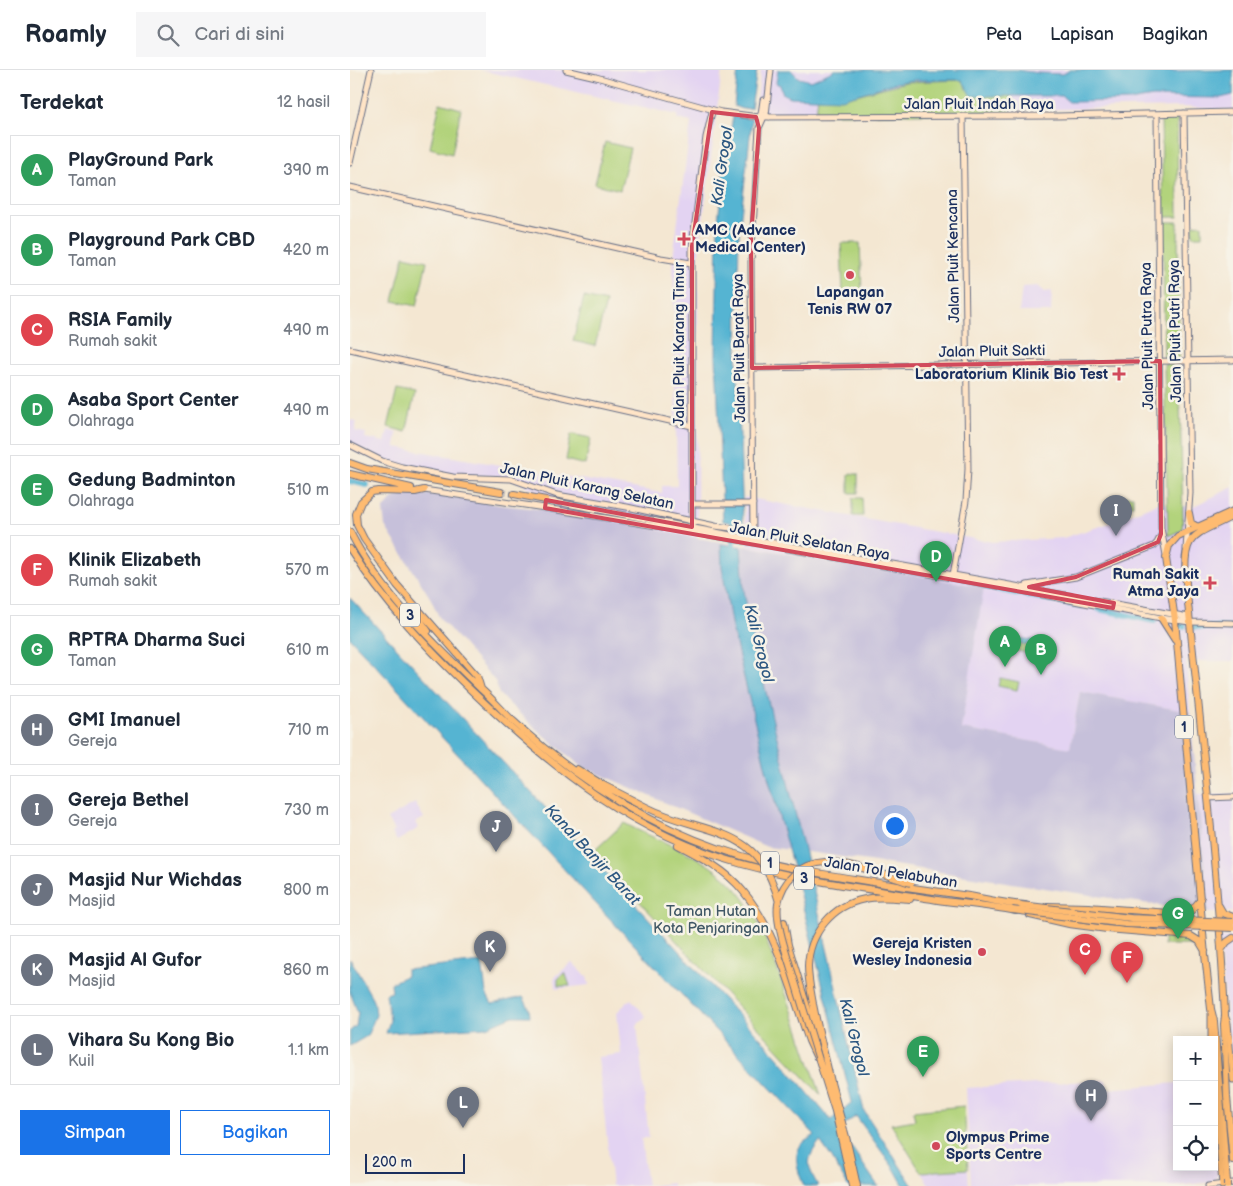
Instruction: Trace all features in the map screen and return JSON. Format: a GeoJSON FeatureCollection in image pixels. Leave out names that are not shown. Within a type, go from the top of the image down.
{"type":"FeatureCollection","features":[{"type":"Feature","properties":{"kind":"highway"},"geometry":{"type":"LineString","coordinates":[[350,463],[367,469],[501,492]]}},
{"type":"Feature","properties":{"kind":"highway"},"geometry":{"type":"LineString","coordinates":[[350,474],[386,484],[424,490]]}},
{"type":"Feature","properties":{"kind":"highway"},"geometry":{"type":"LineString","coordinates":[[424,490],[415,492],[372,492],[364,498],[356,514],[357,525],[382,568],[426,628],[428,635]]}},
{"type":"Feature","properties":{"kind":"highway"},"geometry":{"type":"LineString","coordinates":[[514,494],[546,500]]}},
{"type":"Feature","properties":{"kind":"highway"},"geometry":{"type":"LineString","coordinates":[[1166,558],[1171,542],[1178,536],[1233,511]]}},
{"type":"Feature","properties":{"kind":"highway"},"geometry":{"type":"LineString","coordinates":[[1189,513],[1191,523],[1198,527]]}},
{"type":"Feature","properties":{"kind":"highway"},"geometry":{"type":"LineString","coordinates":[[1186,549],[1190,540],[1196,535],[1233,516]]}},
{"type":"Feature","properties":{"kind":"highway","name":"3"},"geometry":{"type":"LineString","coordinates":[[350,532],[374,572],[428,635],[466,676],[545,748]]}},
{"type":"Feature","properties":{"kind":"highway","name":"3"},"geometry":{"type":"LineString","coordinates":[[350,549],[370,580],[392,608],[455,676],[533,748],[574,781],[640,824],[666,837],[723,858],[776,872],[834,884],[946,901]]}},
{"type":"Feature","properties":{"kind":"highway","name":"1"},"geometry":{"type":"LineString","coordinates":[[1186,549],[1184,558],[1185,573],[1222,953],[1225,1015],[1224,1186]]}},
{"type":"Feature","properties":{"kind":"highway"},"geometry":{"type":"LineString","coordinates":[[373,552],[410,601],[477,676],[481,689]]}},
{"type":"Feature","properties":{"kind":"highway","name":"1"},"geometry":{"type":"LineString","coordinates":[[1166,558],[1177,643],[1211,1009],[1233,1161]]}},
{"type":"Feature","properties":{"kind":"highway"},"geometry":{"type":"LineString","coordinates":[[1161,618],[1177,643]]}},
{"type":"Feature","properties":{"kind":"highway"},"geometry":{"type":"LineString","coordinates":[[545,748],[595,781],[646,807],[738,840],[761,860],[774,883],[788,945],[831,1082]]}},
{"type":"Feature","properties":{"kind":"highway","name":"Jalan Tol Pelabuhan"},"geometry":{"type":"LineString","coordinates":[[545,748],[579,775],[627,807],[688,838],[744,857],[808,872],[1021,905],[1131,918],[1233,922]]}},
{"type":"Feature","properties":{"kind":"highway"},"geometry":{"type":"LineString","coordinates":[[666,837],[703,858],[730,879],[742,890],[760,913],[778,954],[809,1041],[819,1060]]}},
{"type":"Feature","properties":{"kind":"highway"},"geometry":{"type":"LineString","coordinates":[[852,1186],[834,1111],[784,945],[778,904],[784,886],[807,866],[833,862],[843,863],[959,895]]}},
{"type":"Feature","properties":{"kind":"highway"},"geometry":{"type":"LineString","coordinates":[[857,1186],[821,1044],[808,974],[810,954],[816,934],[831,915],[845,906],[864,899],[890,898],[946,901]]}},
{"type":"Feature","properties":{"kind":"highway"},"geometry":{"type":"LineString","coordinates":[[1021,905],[1088,906],[1183,914],[1192,910],[1201,899]]}},
{"type":"Feature","properties":{"kind":"highway"},"geometry":{"type":"LineString","coordinates":[[1217,900],[1221,911],[1233,917]]}},
{"type":"Feature","properties":{"kind":"highway","name":"Jalan Tol Pelabuhan"},"geometry":{"type":"LineString","coordinates":[[946,901],[1106,923],[1160,927],[1233,928]]}},
{"type":"Feature","properties":{"kind":"highway"},"geometry":{"type":"LineString","coordinates":[[1012,910],[1069,924],[1191,936],[1199,941],[1205,951]]}},
{"type":"Feature","properties":{"kind":"highway"},"geometry":{"type":"LineString","coordinates":[[1222,953],[1224,945],[1233,938]]}},
{"type":"Feature","properties":{"kind":"main road"},"geometry":{"type":"LineString","coordinates":[[1211,1009],[1212,1036]]}},
{"type":"Feature","properties":{"kind":"main road"},"geometry":{"type":"LineString","coordinates":[[1225,1015],[1228,1022],[1233,1080]]}},
{"type":"Feature","properties":{"kind":"main road"},"geometry":{"type":"LineString","coordinates":[[1215,1081],[1224,1186]]}},
{"type":"Feature","properties":{"kind":"street"},"geometry":{"type":"LineString","coordinates":[[350,163],[371,70]]}},
{"type":"Feature","properties":{"kind":"street"},"geometry":{"type":"LineString","coordinates":[[566,70],[596,76],[723,112]]}},
{"type":"Feature","properties":{"kind":"street"},"geometry":{"type":"LineString","coordinates":[[760,117],[766,113],[764,103],[769,70]]}},
{"type":"Feature","properties":{"kind":"street"},"geometry":{"type":"LineString","coordinates":[[684,101],[684,103],[710,111],[723,112]]}},
{"type":"Feature","properties":{"kind":"street","name":"Jalan Pluit Karang Timur"},"geometry":{"type":"LineString","coordinates":[[692,524],[691,263],[710,111]]}},
{"type":"Feature","properties":{"kind":"street","name":"Jalan Pluit Indah Raya"},"geometry":{"type":"LineString","coordinates":[[723,112],[760,117],[1233,112]]}},
{"type":"Feature","properties":{"kind":"street","name":"Jalan Pluit Putri Raya"},"geometry":{"type":"LineString","coordinates":[[1184,113],[1189,513],[1186,549]]}},
{"type":"Feature","properties":{"kind":"street","name":"Jalan Pluit Putra Raya"},"geometry":{"type":"LineString","coordinates":[[1157,114],[1162,534],[1166,558]]}},
{"type":"Feature","properties":{"kind":"street","name":"Jalan Pluit Kencana"},"geometry":{"type":"LineString","coordinates":[[953,575],[967,485],[964,116]]}},
{"type":"Feature","properties":{"kind":"street","name":"Jalan Pluit Barat Raya"},"geometry":{"type":"LineString","coordinates":[[754,535],[752,238],[760,117]]}},
{"type":"Feature","properties":{"kind":"street"},"geometry":{"type":"LineString","coordinates":[[350,187],[661,258],[691,263]]}},
{"type":"Feature","properties":{"kind":"street"},"geometry":{"type":"LineString","coordinates":[[350,349],[692,426]]}},
{"type":"Feature","properties":{"kind":"street","name":"Jalan Pluit Sakti"},"geometry":{"type":"LineString","coordinates":[[752,368],[1233,360]]}},
{"type":"Feature","properties":{"kind":"street","name":"Jalan Pluit Karang Selatan"},"geometry":{"type":"LineString","coordinates":[[350,445],[376,459],[393,465],[452,477],[502,478],[518,481],[551,494],[627,507],[719,530]]}},
{"type":"Feature","properties":{"kind":"street","name":"Jalan Pluit Selatan Raya"},"geometry":{"type":"LineString","coordinates":[[424,490],[545,508],[719,530]]}},
{"type":"Feature","properties":{"kind":"street"},"geometry":{"type":"LineString","coordinates":[[545,508],[546,500]]}},
{"type":"Feature","properties":{"kind":"street","name":"Jalan Pluit Selatan Raya"},"geometry":{"type":"LineString","coordinates":[[546,500],[692,524],[831,555],[1014,589],[1174,617],[1233,623]]}},
{"type":"Feature","properties":{"kind":"street"},"geometry":{"type":"LineString","coordinates":[[692,504],[753,504]]}},
{"type":"Feature","properties":{"kind":"street","name":"Jalan Pluit Selatan Raya"},"geometry":{"type":"LineString","coordinates":[[1022,586],[1084,574],[1154,546],[1162,534]]}},
{"type":"Feature","properties":{"kind":"street"},"geometry":{"type":"LineString","coordinates":[[742,535],[754,535]]}},
{"type":"Feature","properties":{"kind":"street","name":"Jalan Pluit Selatan Raya"},"geometry":{"type":"LineString","coordinates":[[754,535],[831,555],[1022,586],[1161,618],[1174,617]]}},
{"type":"Feature","properties":{"kind":"street"},"geometry":{"type":"LineString","coordinates":[[1208,798],[1233,797]]}},
{"type":"Feature","properties":{"kind":"street"},"geometry":{"type":"LineString","coordinates":[[1208,1186],[1224,1186],[1233,1183]]}},
{"type":"Feature","properties":{"kind":"highlighted area"},"geometry":{"type":"Polygon","coordinates":[[[712,112],[756,117],[759,128],[751,238],[752,368],[1160,361],[1161,534],[1158,542],[1076,577],[1029,587],[1114,603],[1113,608],[545,508],[546,500],[692,527],[692,246],[712,112]]]}},
{"type":"Feature","properties":{"kind":"shaded area"},"geometry":{"type":"Polygon","coordinates":[[[480,70],[722,70],[698,260],[697,538],[561,511],[549,498],[507,476],[454,475],[388,462],[350,443],[350,420],[357,421],[355,431],[366,433],[365,438],[385,442],[388,430],[397,433],[395,447],[662,493],[662,486],[677,486],[673,258],[691,122],[677,119],[678,115],[480,70]]]}},
{"type":"Feature","properties":{"kind":"shaded area"},"geometry":{"type":"Polygon","coordinates":[[[761,70],[1233,70],[1233,110],[1185,107],[755,114],[761,70]]]}},
{"type":"Feature","properties":{"kind":"shaded area"},"geometry":{"type":"Polygon","coordinates":[[[1038,286],[1045,292],[1052,291],[1051,312],[1019,312],[1022,287],[1038,286]]]}},
{"type":"Feature","properties":{"kind":"shaded area"},"geometry":{"type":"Polygon","coordinates":[[[1233,487],[1233,661],[1186,661],[1190,712],[1080,692],[1070,748],[961,729],[983,587],[747,546],[744,497],[992,542],[1063,538],[1104,525],[1158,503],[1192,507],[1233,487]]]}},
{"type":"Feature","properties":{"kind":"shaded area"},"geometry":{"type":"Polygon","coordinates":[[[409,493],[449,496],[500,505],[561,511],[697,538],[984,587],[961,729],[1070,748],[1080,692],[1190,712],[1209,913],[767,847],[581,766],[536,729],[499,694],[495,681],[439,617],[431,599],[385,526],[383,510],[393,498],[409,493]]]}},
{"type":"Feature","properties":{"kind":"shaded area"},"geometry":{"type":"Polygon","coordinates":[[[1198,794],[1233,794],[1233,912],[1209,913],[1198,794]]]}},
{"type":"Feature","properties":{"kind":"shaded area"},"geometry":{"type":"Polygon","coordinates":[[[415,803],[424,818],[415,823],[419,828],[397,841],[392,833],[395,831],[387,819],[415,803]]]}},
{"type":"Feature","properties":{"kind":"shaded area"},"geometry":{"type":"Polygon","coordinates":[[[1233,937],[1233,1084],[1219,938],[1233,937]]]}},
{"type":"Feature","properties":{"kind":"shaded area"},"geometry":{"type":"Polygon","coordinates":[[[572,962],[587,977],[589,985],[556,989],[554,980],[556,976],[572,962]]]}},
{"type":"Feature","properties":{"kind":"shaded area"},"geometry":{"type":"Polygon","coordinates":[[[631,999],[646,1016],[637,1025],[649,1138],[641,1138],[647,1186],[612,1186],[598,1057],[621,1054],[617,1012],[631,999]]]}},
{"type":"Feature","properties":{"kind":"shaded area"},"geometry":{"type":"Polygon","coordinates":[[[1106,1080],[1107,1089],[1173,1083],[1173,1171],[1218,1171],[1218,1174],[1212,1182],[1175,1186],[971,1186],[966,1088],[1106,1080]]]}},
{"type":"Feature","properties":{"kind":"shaded area"},"geometry":{"type":"Polygon","coordinates":[[[968,1169],[969,1186],[930,1186],[921,1172],[968,1169]]]}},
{"type":"Feature","properties":{"kind":"shaded area"},"geometry":{"type":"Polygon","coordinates":[[[673,1183],[673,1186],[647,1186],[673,1183]]]}},
{"type":"Feature","properties":{"kind":"green space"},"geometry":{"type":"Polygon","coordinates":[[[962,80],[1011,96],[1011,114],[816,114],[818,95],[852,96],[906,82],[962,80]]]}},
{"type":"Feature","properties":{"kind":"green space"},"geometry":{"type":"Polygon","coordinates":[[[440,103],[461,109],[452,154],[430,148],[440,103]]]}},
{"type":"Feature","properties":{"kind":"green space"},"geometry":{"type":"Polygon","coordinates":[[[1161,117],[1177,117],[1178,217],[1163,217],[1161,117]]]}},
{"type":"Feature","properties":{"kind":"green space"},"geometry":{"type":"Polygon","coordinates":[[[605,142],[630,148],[620,190],[595,184],[605,142]]]}},
{"type":"Feature","properties":{"kind":"green space"},"geometry":{"type":"Polygon","coordinates":[[[1163,222],[1178,222],[1179,360],[1164,360],[1163,222]]]}},
{"type":"Feature","properties":{"kind":"green space"},"geometry":{"type":"Polygon","coordinates":[[[1202,224],[1202,236],[1193,236],[1193,225],[1202,224]]]}},
{"type":"Feature","properties":{"kind":"green space"},"geometry":{"type":"Polygon","coordinates":[[[841,243],[860,243],[862,295],[843,295],[841,243]]]}},
{"type":"Feature","properties":{"kind":"green space"},"geometry":{"type":"Polygon","coordinates":[[[404,256],[427,261],[417,306],[393,301],[404,256]]]}},
{"type":"Feature","properties":{"kind":"green space"},"geometry":{"type":"Polygon","coordinates":[[[584,297],[606,302],[595,346],[573,341],[584,297]]]}},
{"type":"Feature","properties":{"kind":"green space"},"geometry":{"type":"Polygon","coordinates":[[[1164,364],[1179,364],[1183,516],[1182,530],[1168,536],[1164,364]]]}},
{"type":"Feature","properties":{"kind":"green space"},"geometry":{"type":"Polygon","coordinates":[[[397,390],[415,394],[406,432],[388,427],[397,390]]]}},
{"type":"Feature","properties":{"kind":"green space"},"geometry":{"type":"Polygon","coordinates":[[[571,434],[591,438],[585,465],[566,460],[571,434]]]}},
{"type":"Feature","properties":{"kind":"green space"},"geometry":{"type":"Polygon","coordinates":[[[849,474],[858,474],[858,493],[849,493],[849,474]]]}},
{"type":"Feature","properties":{"kind":"green space"},"geometry":{"type":"Polygon","coordinates":[[[1111,496],[1133,496],[1133,505],[1111,505],[1111,496]]]}},
{"type":"Feature","properties":{"kind":"green space"},"geometry":{"type":"Polygon","coordinates":[[[853,498],[862,498],[863,516],[853,516],[853,498]]]}},
{"type":"Feature","properties":{"kind":"green space"},"geometry":{"type":"Polygon","coordinates":[[[1019,643],[1041,646],[1042,655],[1016,651],[1019,643]]]}},
{"type":"Feature","properties":{"kind":"green space"},"geometry":{"type":"Polygon","coordinates":[[[1000,678],[1019,682],[1017,690],[998,686],[1000,678]]]}},
{"type":"Feature","properties":{"kind":"green space","name":"Taman Hutan Kota Penjaringan"},"geometry":{"type":"Polygon","coordinates":[[[624,823],[707,864],[730,883],[750,907],[770,950],[821,1095],[593,852],[624,823]]]}},
{"type":"Feature","properties":{"kind":"green space"},"geometry":{"type":"Polygon","coordinates":[[[1164,936],[1190,939],[1195,945],[1164,945],[1164,936]]]}},
{"type":"Feature","properties":{"kind":"green space"},"geometry":{"type":"Polygon","coordinates":[[[565,972],[570,986],[558,986],[558,979],[565,972]]]}},
{"type":"Feature","properties":{"kind":"green space","name":"Olympus Prime Sports Centre"},"geometry":{"type":"Polygon","coordinates":[[[964,1106],[968,1169],[921,1172],[891,1124],[915,1120],[913,1111],[964,1106]]]}},
{"type":"Feature","properties":{"kind":"water"},"geometry":{"type":"Polygon","coordinates":[[[738,70],[757,70],[751,108],[742,109],[734,106],[738,70]]]}},
{"type":"Feature","properties":{"kind":"water"},"geometry":{"type":"Polygon","coordinates":[[[778,70],[791,70],[799,78],[811,81],[835,70],[1015,70],[1063,74],[1070,70],[1114,70],[1122,72],[1233,70],[1233,95],[1220,98],[1153,97],[1129,101],[1069,102],[1062,96],[971,96],[962,80],[914,80],[895,83],[842,99],[790,97],[783,94],[780,85],[776,83],[778,70]]]}},
{"type":"Feature","properties":{"kind":"water"},"geometry":{"type":"Polygon","coordinates":[[[733,117],[752,119],[739,232],[737,348],[743,525],[723,521],[716,356],[718,222],[723,170],[733,117]]]}},
{"type":"Feature","properties":{"kind":"water"},"geometry":{"type":"Polygon","coordinates":[[[721,544],[741,547],[744,591],[751,630],[810,874],[864,1111],[913,1186],[904,1186],[895,1170],[856,1116],[839,1129],[878,1186],[848,1186],[820,1141],[809,1163],[818,1186],[804,1186],[797,1166],[798,1150],[802,1144],[815,1135],[623,933],[350,638],[350,598],[775,1054],[831,1120],[852,1102],[794,871],[766,769],[731,623],[722,567],[721,544]]]}},
{"type":"Feature","properties":{"kind":"water"},"geometry":{"type":"Polygon","coordinates":[[[1018,638],[1045,642],[1043,651],[1040,651],[1040,646],[1019,643],[1018,646],[1015,646],[1018,638]]]}},
{"type":"Feature","properties":{"kind":"water"},"geometry":{"type":"Polygon","coordinates":[[[350,958],[371,996],[376,1015],[367,1036],[350,1046],[350,1031],[356,1026],[358,1013],[350,992],[350,958]]]}},
{"type":"Feature","properties":{"kind":"water"},"geometry":{"type":"Polygon","coordinates":[[[482,962],[486,993],[492,1004],[523,997],[529,1008],[530,1016],[513,1016],[487,1027],[386,1033],[390,1020],[386,994],[392,992],[391,983],[406,976],[406,970],[482,962]]]}},
{"type":"Feature","properties":{"kind":"waterway"},"geometry":{"type":"LineString","coordinates":[[350,481],[367,485]]}},
{"type":"Feature","properties":{"kind":"waterway","name":"Kali Grogol"},"geometry":{"type":"LineString","coordinates":[[733,516],[733,553]]}},
{"type":"Feature","properties":{"kind":"waterway"},"geometry":{"type":"LineString","coordinates":[[987,587],[1081,606]]}},
{"type":"Feature","properties":{"kind":"waterway"},"geometry":{"type":"LineString","coordinates":[[1099,609],[1154,621]]}},
{"type":"Feature","properties":{"kind":"waterway"},"geometry":{"type":"LineString","coordinates":[[1194,627],[1233,628]]}},
{"type":"Feature","properties":{"kind":"tunnel"},"geometry":{"type":"LineString","coordinates":[[501,492],[514,494]]}},
{"type":"Feature","properties":{"kind":"place","name":"AMC (Advance Medical Center)"},"geometry":{"type":"Point","coordinates":[684,239]}},
{"type":"Feature","properties":{"kind":"place","name":"Lapangan Tenis RW 07"},"geometry":{"type":"Point","coordinates":[850,275]}},
{"type":"Feature","properties":{"kind":"place","name":"Laboratorium Klinik Bio Test"},"geometry":{"type":"Point","coordinates":[1119,374]}},
{"type":"Feature","properties":{"kind":"place","name":"Gereja Bethel"},"geometry":{"type":"Point","coordinates":[1116,536]}},
{"type":"Feature","properties":{"kind":"place","name":"Asaba Sport Center"},"geometry":{"type":"Point","coordinates":[936,582]}},
{"type":"Feature","properties":{"kind":"place","name":"Rumah Sakit Atma Jaya"},"geometry":{"type":"Point","coordinates":[1210,583]}},
{"type":"Feature","properties":{"kind":"place","name":"PlayGround Park"},"geometry":{"type":"Point","coordinates":[1005,667]}},
{"type":"Feature","properties":{"kind":"place","name":"Playground Park CBD"},"geometry":{"type":"Point","coordinates":[1041,675]}},
{"type":"Feature","properties":{"kind":"place","name":"Masjid Nur Wichdas"},"geometry":{"type":"Point","coordinates":[496,852]}},
{"type":"Feature","properties":{"kind":"place","name":"RPTRA Dharma Suci"},"geometry":{"type":"Point","coordinates":[1178,939]}},
{"type":"Feature","properties":{"kind":"place","name":"Gereja Kristen Wesley Indonesia"},"geometry":{"type":"Point","coordinates":[982,952]}},
{"type":"Feature","properties":{"kind":"place","name":"Masjid Al Gufor"},"geometry":{"type":"Point","coordinates":[490,972]}},
{"type":"Feature","properties":{"kind":"place","name":"RSIA Family"},"geometry":{"type":"Point","coordinates":[1085,975]}},
{"type":"Feature","properties":{"kind":"place","name":"Klinik Elizabeth"},"geometry":{"type":"Point","coordinates":[1127,983]}},
{"type":"Feature","properties":{"kind":"place","name":"Gedung Badminton"},"geometry":{"type":"Point","coordinates":[923,1077]}},
{"type":"Feature","properties":{"kind":"place","name":"GMI Imanuel"},"geometry":{"type":"Point","coordinates":[1091,1121]}},
{"type":"Feature","properties":{"kind":"place","name":"Vihara Su Kong Bio"},"geometry":{"type":"Point","coordinates":[463,1128]}},
{"type":"Feature","properties":{"kind":"place","name":"Olympus Prime Sports Centre"},"geometry":{"type":"Point","coordinates":[936,1146]}},
{"type":"Feature","properties":{"kind":"water label","name":"Kanal Banjir Barat"},"geometry":{"type":"Point","coordinates":[593,854]}}]}
